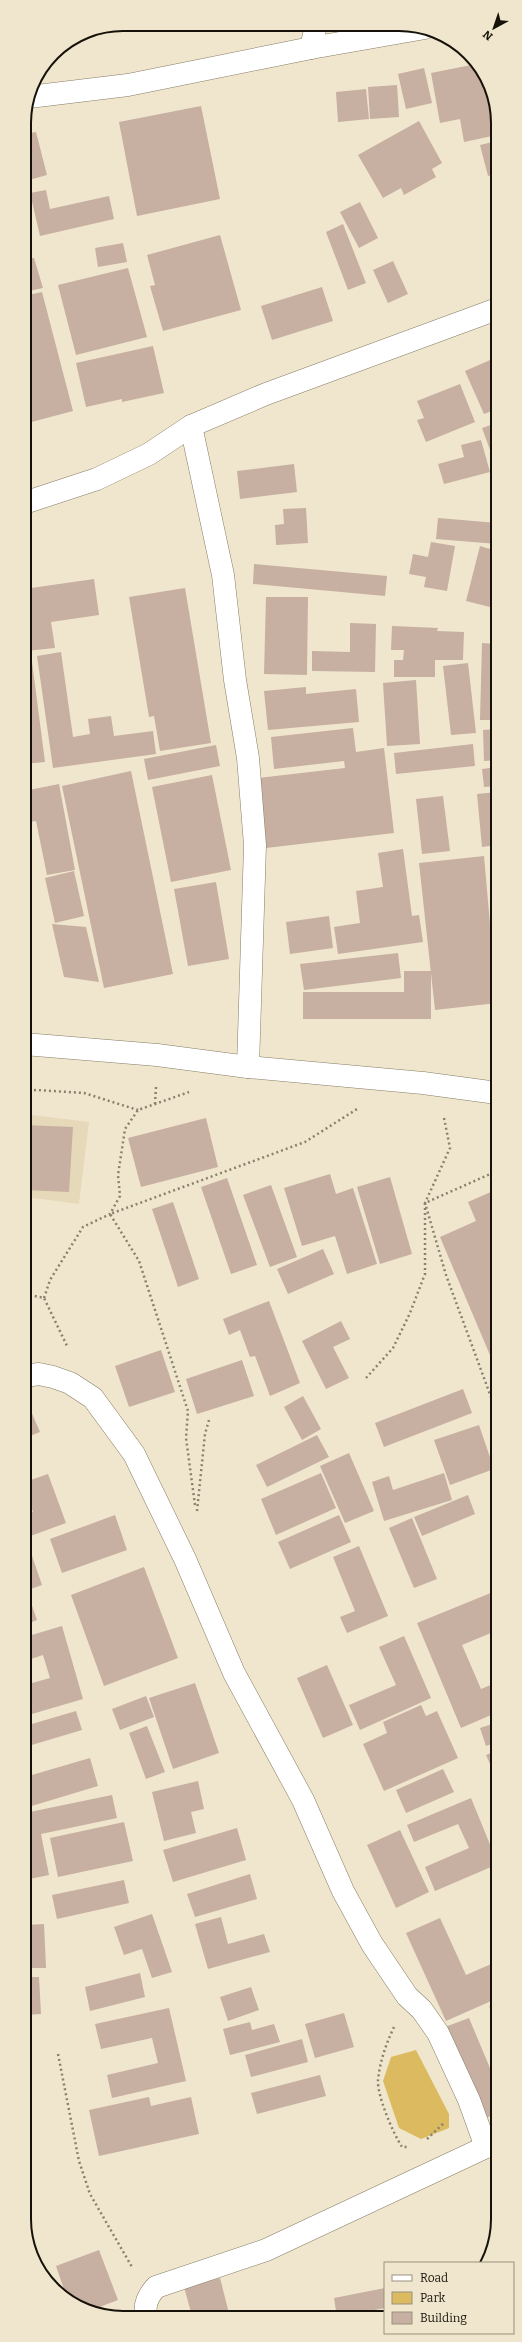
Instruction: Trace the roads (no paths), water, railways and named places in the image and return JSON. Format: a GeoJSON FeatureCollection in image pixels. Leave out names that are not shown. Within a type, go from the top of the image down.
{"type":"FeatureCollection","features":[{"type":"Feature","properties":{"kind":"street"},"geometry":{"type":"LineString","coordinates":[[311,48],[315,31]]}},
{"type":"Feature","properties":{"kind":"street"},"geometry":{"type":"LineString","coordinates":[[35,96],[128,85],[311,48],[405,32]]}},
{"type":"Feature","properties":{"kind":"street"},"geometry":{"type":"LineString","coordinates":[[31,501],[97,479],[149,454],[192,426],[266,394],[491,310]]}},
{"type":"Feature","properties":{"kind":"street"},"geometry":{"type":"LineString","coordinates":[[192,426],[223,575],[235,680],[248,758],[255,845],[248,1067]]}},
{"type":"Feature","properties":{"kind":"street"},"geometry":{"type":"LineString","coordinates":[[31,1045],[156,1055],[248,1067],[423,1083],[491,1092]]}},
{"type":"Feature","properties":{"kind":"street"},"geometry":{"type":"LineString","coordinates":[[31,1375],[39,1374],[70,1383],[93,1398],[134,1454],[185,1559],[234,1673],[303,1800],[343,1891],[372,1944],[407,1996],[422,2010],[438,2033],[491,2144]]}},
{"type":"Feature","properties":{"kind":"street"},"geometry":{"type":"LineString","coordinates":[[148,2306],[156,2287],[266,2250],[491,2146]]}}]}
